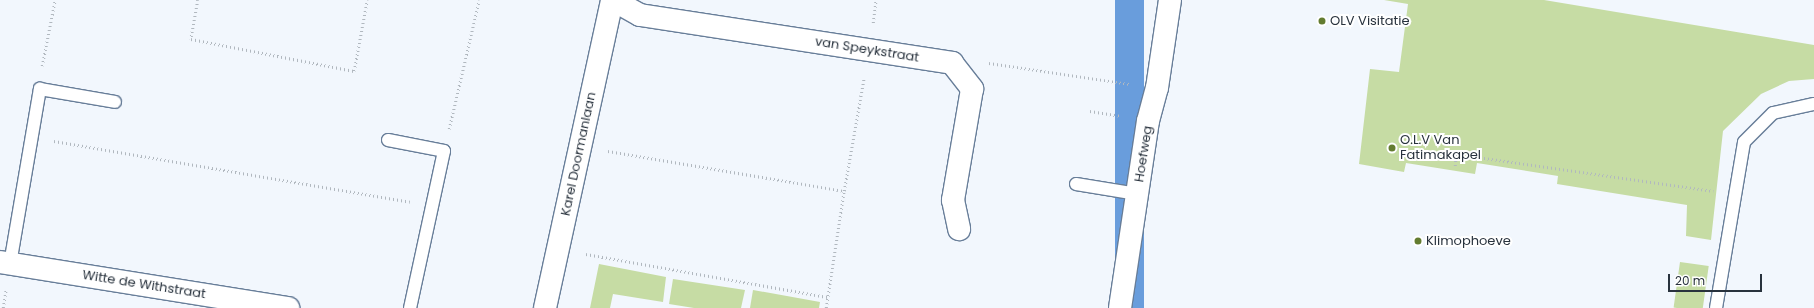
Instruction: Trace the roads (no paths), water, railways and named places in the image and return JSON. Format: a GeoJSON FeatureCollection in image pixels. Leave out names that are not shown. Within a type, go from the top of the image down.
{"type":"FeatureCollection","features":[{"type":"Feature","properties":{"kind":"street","name":"van Speykstraat"},"geometry":{"type":"LineString","coordinates":[[613,0],[640,15],[952,63],[972,89],[953,200],[959,229]]}},
{"type":"Feature","properties":{"kind":"street","name":"Karel Doormanlaan"},"geometry":{"type":"LineString","coordinates":[[545,308],[613,0]]}},
{"type":"Feature","properties":{"kind":"street","name":"Hoefweg"},"geometry":{"type":"LineString","coordinates":[[1120,308],[1131,193],[1157,88],[1170,0]]}},
{"type":"Feature","properties":{"kind":"street","name":"Witte de Withstraat"},"geometry":{"type":"LineString","coordinates":[[5,263],[288,308]]}},
{"type":"Feature","properties":{"kind":"lane"},"geometry":{"type":"LineString","coordinates":[[5,263],[33,137],[40,88],[115,102]]}},
{"type":"Feature","properties":{"kind":"lane"},"geometry":{"type":"LineString","coordinates":[[1716,308],[1744,142],[1773,113],[1814,104]]}},
{"type":"Feature","properties":{"kind":"lane"},"geometry":{"type":"LineString","coordinates":[[388,140],[444,151],[410,308]]}},
{"type":"Feature","properties":{"kind":"lane"},"geometry":{"type":"LineString","coordinates":[[1076,184],[1131,193]]}},
{"type":"Feature","properties":{"kind":"water"},"geometry":{"type":"Polygon","coordinates":[[[1115,0],[1144,0],[1144,308],[1115,308],[1115,0]]]}},
{"type":"Feature","properties":{"kind":"place","name":"OLV Visitatie"},"geometry":{"type":"Point","coordinates":[1322,21]}},
{"type":"Feature","properties":{"kind":"place","name":"O.L.V Van Fatimakapel"},"geometry":{"type":"Point","coordinates":[1392,148]}},
{"type":"Feature","properties":{"kind":"place","name":"Klimophoeve"},"geometry":{"type":"Point","coordinates":[1418,241]}}]}
